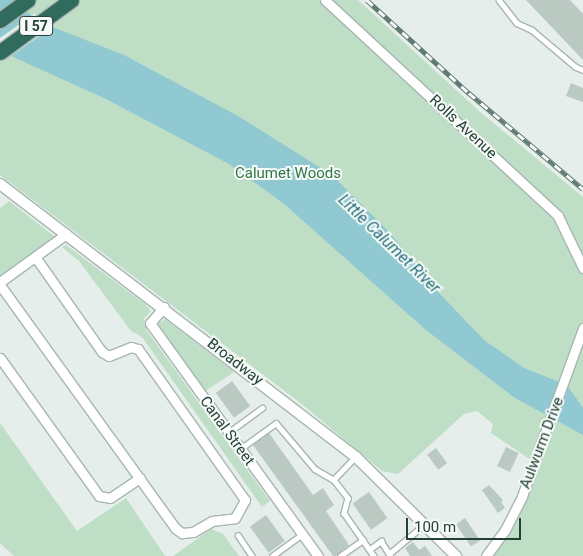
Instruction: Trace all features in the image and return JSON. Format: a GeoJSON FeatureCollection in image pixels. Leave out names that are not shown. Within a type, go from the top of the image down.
{"type":"FeatureCollection","features":[{"type":"Feature","properties":{"kind":"highway","name":"I 57"},"geometry":{"type":"LineString","coordinates":[[0,20],[28,0]]}},
{"type":"Feature","properties":{"kind":"highway","name":"I 57"},"geometry":{"type":"LineString","coordinates":[[0,52],[71,0]]}},
{"type":"Feature","properties":{"kind":"street","name":"Rolls Avenue"},"geometry":{"type":"LineString","coordinates":[[326,0],[558,216],[583,268]]}},
{"type":"Feature","properties":{"kind":"street","name":"Broadway"},"geometry":{"type":"LineString","coordinates":[[0,184],[164,307],[356,457],[426,523],[456,556]]}},
{"type":"Feature","properties":{"kind":"street"},"geometry":{"type":"LineString","coordinates":[[36,258],[102,352],[109,356],[131,347],[138,348],[246,500],[235,518],[212,521],[193,532],[182,533],[140,478],[0,283],[66,234]]}},
{"type":"Feature","properties":{"kind":"street","name":"Canal Street"},"geometry":{"type":"LineString","coordinates":[[164,307],[150,323],[318,556]]}},
{"type":"Feature","properties":{"kind":"street","name":"Aulwurm Drive"},"geometry":{"type":"LineString","coordinates":[[486,556],[514,514],[566,381],[583,328]]}},
{"type":"Feature","properties":{"kind":"street"},"geometry":{"type":"LineString","coordinates":[[0,358],[99,496],[110,498],[140,478]]}},
{"type":"Feature","properties":{"kind":"lane"},"geometry":{"type":"LineString","coordinates":[[499,0],[516,23],[532,30],[576,67],[583,70]]}},
{"type":"Feature","properties":{"kind":"lane"},"geometry":{"type":"LineString","coordinates":[[228,432],[262,408]]}},
{"type":"Feature","properties":{"kind":"lane"},"geometry":{"type":"LineString","coordinates":[[240,449],[276,423],[316,469],[334,480],[348,498],[344,513],[374,556]]}},
{"type":"Feature","properties":{"kind":"lane"},"geometry":{"type":"LineString","coordinates":[[334,480],[356,457]]}},
{"type":"Feature","properties":{"kind":"lane"},"geometry":{"type":"LineString","coordinates":[[370,549],[380,541],[390,555],[426,523]]}},
{"type":"Feature","properties":{"kind":"lane"},"geometry":{"type":"LineString","coordinates":[[272,556],[302,534]]}},
{"type":"Feature","properties":{"kind":"lane"},"geometry":{"type":"LineString","coordinates":[[238,536],[252,556]]}},
{"type":"Feature","properties":{"kind":"lane"},"geometry":{"type":"LineString","coordinates":[[340,556],[363,540]]}},
{"type":"Feature","properties":{"kind":"green space","name":"Calumet Woods"},"geometry":{"type":"Polygon","coordinates":[[[0,0],[358,0],[479,111],[583,197],[583,556],[492,556],[507,538],[540,466],[491,433],[493,424],[477,411],[464,414],[398,474],[382,471],[303,405],[0,175],[0,0]]]}},
{"type":"Feature","properties":{"kind":"green space"},"geometry":{"type":"Polygon","coordinates":[[[9,201],[55,237],[0,276],[0,208],[9,201]]]}},
{"type":"Feature","properties":{"kind":"green space"},"geometry":{"type":"Polygon","coordinates":[[[66,245],[145,304],[151,311],[144,318],[147,331],[270,501],[262,507],[142,337],[131,331],[79,261],[62,247],[66,245]]]}},
{"type":"Feature","properties":{"kind":"green space"},"geometry":{"type":"Polygon","coordinates":[[[165,319],[234,372],[204,392],[158,329],[159,323],[165,319]]]}},
{"type":"Feature","properties":{"kind":"green space"},"geometry":{"type":"Polygon","coordinates":[[[0,423],[77,531],[126,498],[165,556],[14,556],[0,543],[0,423]]]}},
{"type":"Feature","properties":{"kind":"green space"},"geometry":{"type":"Polygon","coordinates":[[[211,529],[223,534],[239,556],[173,556],[211,529]]]}},
{"type":"Feature","properties":{"kind":"water","name":"Little Calumet River"},"geometry":{"type":"Polygon","coordinates":[[[0,0],[15,0],[37,21],[124,55],[238,116],[332,175],[389,232],[439,293],[484,340],[524,368],[567,385],[583,408],[583,435],[515,398],[426,330],[283,203],[229,164],[106,99],[0,51],[0,0]]]}},
{"type":"Feature","properties":{"kind":"pier"},"geometry":{"type":"Polygon","coordinates":[[[34,14],[55,25],[8,58],[0,53],[0,38],[34,14]]]}},
{"type":"Feature","properties":{"kind":"building"},"geometry":{"type":"Polygon","coordinates":[[[526,0],[570,0],[583,14],[583,60],[526,0]]]}},
{"type":"Feature","properties":{"kind":"building"},"geometry":{"type":"Polygon","coordinates":[[[571,83],[583,88],[583,102],[566,96],[571,83]]]}},
{"type":"Feature","properties":{"kind":"building"},"geometry":{"type":"Polygon","coordinates":[[[232,381],[250,406],[234,418],[216,393],[232,381]]]}},
{"type":"Feature","properties":{"kind":"building"},"geometry":{"type":"Polygon","coordinates":[[[269,433],[313,495],[323,488],[334,505],[326,511],[349,545],[336,556],[333,556],[253,445],[269,433]]]}},
{"type":"Feature","properties":{"kind":"building"},"geometry":{"type":"Polygon","coordinates":[[[506,447],[519,453],[510,472],[497,466],[506,447]]]}},
{"type":"Feature","properties":{"kind":"building"},"geometry":{"type":"Polygon","coordinates":[[[436,448],[447,463],[438,470],[427,454],[436,448]]]}},
{"type":"Feature","properties":{"kind":"building"},"geometry":{"type":"Polygon","coordinates":[[[489,485],[503,500],[501,502],[505,508],[498,513],[482,490],[489,485]]]}},
{"type":"Feature","properties":{"kind":"building"},"geometry":{"type":"Polygon","coordinates":[[[369,492],[387,518],[371,530],[353,503],[369,492]]]}},
{"type":"Feature","properties":{"kind":"building"},"geometry":{"type":"Polygon","coordinates":[[[266,515],[285,541],[269,553],[250,527],[266,515]]]}},
{"type":"Feature","properties":{"kind":"building"},"geometry":{"type":"Polygon","coordinates":[[[465,518],[480,540],[471,547],[456,524],[465,518]]]}},
{"type":"Feature","properties":{"kind":"building"},"geometry":{"type":"Polygon","coordinates":[[[413,542],[419,550],[425,546],[432,556],[410,556],[405,548],[413,542]]]}},
{"type":"Feature","properties":{"kind":"railway"},"geometry":{"type":"LineString","coordinates":[[367,0],[469,93],[583,189]]}}]}
